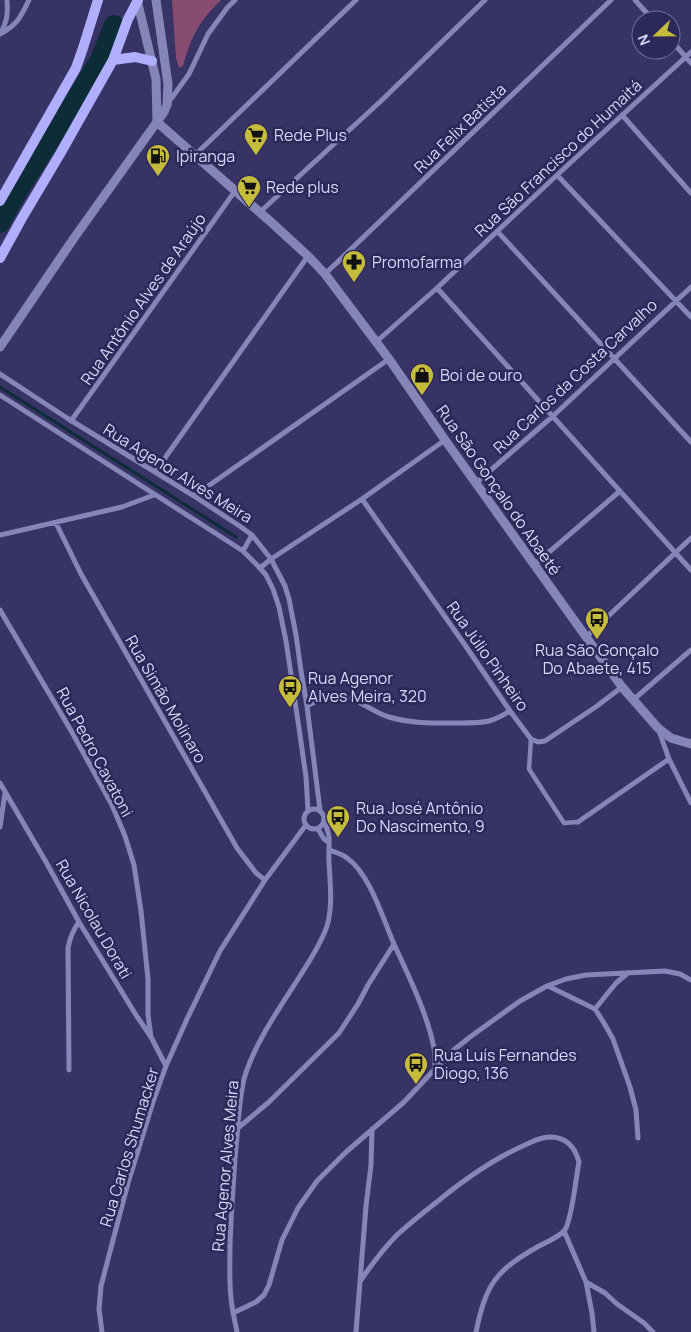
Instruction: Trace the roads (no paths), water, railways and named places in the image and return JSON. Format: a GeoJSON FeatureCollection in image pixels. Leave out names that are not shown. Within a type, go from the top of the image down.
{"type":"FeatureCollection","features":[{"type":"Feature","properties":{"kind":"main road"},"geometry":{"type":"LineString","coordinates":[[0,201],[76,68],[98,0]]}},
{"type":"Feature","properties":{"kind":"main road"},"geometry":{"type":"LineString","coordinates":[[0,258],[113,60],[137,0]]}},
{"type":"Feature","properties":{"kind":"main road"},"geometry":{"type":"LineString","coordinates":[[113,60],[130,57],[152,61]]}},
{"type":"Feature","properties":{"kind":"street"},"geometry":{"type":"LineString","coordinates":[[7,0],[7,21],[0,34],[12,28],[20,18],[29,0]]}},
{"type":"Feature","properties":{"kind":"street"},"geometry":{"type":"LineString","coordinates":[[137,0],[156,79],[157,122]]}},
{"type":"Feature","properties":{"kind":"street"},"geometry":{"type":"LineString","coordinates":[[156,0],[167,72],[167,105]]}},
{"type":"Feature","properties":{"kind":"street"},"geometry":{"type":"LineString","coordinates":[[0,347],[74,238],[164,112],[189,74],[208,34],[226,8],[235,0]]}},
{"type":"Feature","properties":{"kind":"street"},"geometry":{"type":"LineString","coordinates":[[195,155],[356,0]]}},
{"type":"Feature","properties":{"kind":"street"},"geometry":{"type":"LineString","coordinates":[[260,212],[382,100],[485,0]]}},
{"type":"Feature","properties":{"kind":"street","name":"Rua Felix Batista"},"geometry":{"type":"LineString","coordinates":[[325,274],[611,0]]}},
{"type":"Feature","properties":{"kind":"street"},"geometry":{"type":"LineString","coordinates":[[635,0],[644,10]]}},
{"type":"Feature","properties":{"kind":"street"},"geometry":{"type":"LineString","coordinates":[[681,51],[691,63]]}},
{"type":"Feature","properties":{"kind":"street","name":"Rua São Francisco do Humaitá"},"geometry":{"type":"LineString","coordinates":[[376,342],[437,288],[691,52]]}},
{"type":"Feature","properties":{"kind":"street"},"geometry":{"type":"LineString","coordinates":[[622,115],[691,193]]}},
{"type":"Feature","properties":{"kind":"street","name":"Rua São Gonçalo do Abaeté"},"geometry":{"type":"LineString","coordinates":[[157,122],[260,212],[325,274],[389,359],[622,687],[658,728],[671,738],[691,744]]}},
{"type":"Feature","properties":{"kind":"street"},"geometry":{"type":"LineString","coordinates":[[557,175],[691,317]]}},
{"type":"Feature","properties":{"kind":"street","name":"Rua Antônio Alves de Araújo"},"geometry":{"type":"LineString","coordinates":[[72,421],[235,191]]}},
{"type":"Feature","properties":{"kind":"street"},"geometry":{"type":"LineString","coordinates":[[497,231],[691,442]]}},
{"type":"Feature","properties":{"kind":"street"},"geometry":{"type":"LineString","coordinates":[[155,472],[308,256]]}},
{"type":"Feature","properties":{"kind":"street","name":"Rua Carlos da Costa Carvalho"},"geometry":{"type":"LineString","coordinates":[[476,483],[553,416],[691,287]]}},
{"type":"Feature","properties":{"kind":"street"},"geometry":{"type":"LineString","coordinates":[[437,288],[691,570]]}},
{"type":"Feature","properties":{"kind":"street"},"geometry":{"type":"LineString","coordinates":[[194,496],[389,359]]}},
{"type":"Feature","properties":{"kind":"street","name":"Rua Agenor Alves Meira"},"geometry":{"type":"LineString","coordinates":[[0,374],[194,496],[252,535],[271,559],[285,586],[296,634],[320,810]]}},
{"type":"Feature","properties":{"kind":"street","name":"Rua Agenor Alves Meira"},"geometry":{"type":"LineString","coordinates":[[0,396],[243,551],[266,575],[279,607],[286,641],[306,777],[308,810]]}},
{"type":"Feature","properties":{"kind":"street"},"geometry":{"type":"LineString","coordinates":[[260,568],[445,440]]}},
{"type":"Feature","properties":{"kind":"street"},"geometry":{"type":"LineString","coordinates":[[534,564],[620,491]]}},
{"type":"Feature","properties":{"kind":"street"},"geometry":{"type":"LineString","coordinates":[[0,535],[122,506],[154,495]]}},
{"type":"Feature","properties":{"kind":"street","name":"Rua Júlio Pinheiro"},"geometry":{"type":"LineString","coordinates":[[362,499],[468,648],[510,711],[532,738]]}},
{"type":"Feature","properties":{"kind":"street","name":"Rua Simão Molinaro"},"geometry":{"type":"LineString","coordinates":[[56,523],[81,574],[237,848],[256,873],[265,880]]}},
{"type":"Feature","properties":{"kind":"street"},"geometry":{"type":"LineString","coordinates":[[243,551],[252,535]]}},
{"type":"Feature","properties":{"kind":"street"},"geometry":{"type":"LineString","coordinates":[[586,637],[691,538]]}},
{"type":"Feature","properties":{"kind":"street","name":"Rua Pedro Cavatoni"},"geometry":{"type":"LineString","coordinates":[[0,610],[95,774],[112,805],[125,836],[134,865],[141,910],[148,979],[150,1037]]}},
{"type":"Feature","properties":{"kind":"street"},"geometry":{"type":"LineString","coordinates":[[633,700],[691,650]]}},
{"type":"Feature","properties":{"kind":"street"},"geometry":{"type":"LineString","coordinates":[[622,687],[598,706],[545,741],[538,742],[532,738],[529,769],[564,823],[578,822],[669,759]]}},
{"type":"Feature","properties":{"kind":"street"},"geometry":{"type":"LineString","coordinates":[[307,706],[330,695],[338,695],[346,696],[389,718],[406,721],[446,723],[483,722],[497,718],[510,711]]}},
{"type":"Feature","properties":{"kind":"street"},"geometry":{"type":"LineString","coordinates":[[658,728],[669,759],[691,803]]}},
{"type":"Feature","properties":{"kind":"street","name":"Rua Nicolau Dorati"},"geometry":{"type":"LineString","coordinates":[[0,783],[79,922],[166,1066]]}},
{"type":"Feature","properties":{"kind":"street"},"geometry":{"type":"LineString","coordinates":[[0,827],[5,792]]}},
{"type":"Feature","properties":{"kind":"street"},"geometry":{"type":"LineString","coordinates":[[312,808],[320,810],[324,815],[324,822],[318,828],[311,829],[304,822],[304,816],[312,808]]}},
{"type":"Feature","properties":{"kind":"street","name":"Rua Agenor Alves Meira"},"geometry":{"type":"LineString","coordinates":[[237,1332],[230,1286],[230,1265],[232,1206],[240,1098],[249,1064],[266,1031],[311,958],[327,926],[331,886],[329,833],[324,822]]}},
{"type":"Feature","properties":{"kind":"street","name":"Rua Carlos Shumacker"},"geometry":{"type":"LineString","coordinates":[[102,1332],[99,1298],[102,1280],[128,1183],[166,1066],[220,952],[265,880],[306,825]]}},
{"type":"Feature","properties":{"kind":"street","name":"Rua Agenor Alves Meira"},"geometry":{"type":"LineString","coordinates":[[318,828],[324,839],[328,842]]}},
{"type":"Feature","properties":{"kind":"street"},"geometry":{"type":"LineString","coordinates":[[329,850],[346,857],[355,865],[367,881],[409,976],[427,1024],[434,1048],[435,1068]]}},
{"type":"Feature","properties":{"kind":"street"},"geometry":{"type":"LineString","coordinates":[[69,1070],[68,948],[72,931],[79,922]]}},
{"type":"Feature","properties":{"kind":"street"},"geometry":{"type":"LineString","coordinates":[[238,1128],[269,1102],[339,1032],[394,944]]}},
{"type":"Feature","properties":{"kind":"street"},"geometry":{"type":"LineString","coordinates":[[234,1312],[256,1302],[264,1295],[269,1285],[282,1240],[306,1195],[323,1175],[404,1102],[450,1053],[470,1037],[520,1001],[547,986],[566,979],[665,971],[680,974],[691,980]]}},
{"type":"Feature","properties":{"kind":"street"},"geometry":{"type":"LineString","coordinates":[[595,1009],[616,983],[628,973]]}},
{"type":"Feature","properties":{"kind":"street"},"geometry":{"type":"LineString","coordinates":[[547,986],[595,1009],[613,1040],[630,1087],[636,1110],[638,1138]]}},
{"type":"Feature","properties":{"kind":"street"},"geometry":{"type":"LineString","coordinates":[[356,1332],[371,1165],[372,1129]]}},
{"type":"Feature","properties":{"kind":"street"},"geometry":{"type":"LineString","coordinates":[[361,1280],[381,1253],[398,1235],[452,1189],[476,1172],[511,1151],[544,1138],[552,1137],[565,1140],[573,1146],[579,1162],[568,1221],[564,1231],[518,1258],[503,1270],[493,1282],[484,1298],[476,1332]]}},
{"type":"Feature","properties":{"kind":"street"},"geometry":{"type":"LineString","coordinates":[[564,1231],[586,1282],[594,1332]]}},
{"type":"Feature","properties":{"kind":"street"},"geometry":{"type":"LineString","coordinates":[[586,1282],[605,1293],[653,1332]]}},
{"type":"Feature","properties":{"kind":"waterway"},"geometry":{"type":"LineString","coordinates":[[0,223],[16,194],[100,60],[114,25]]}},
{"type":"Feature","properties":{"kind":"waterway"},"geometry":{"type":"LineString","coordinates":[[0,387],[236,537]]}},
{"type":"Feature","properties":{"kind":"place","name":"Rede Plus"},"geometry":{"type":"Point","coordinates":[256,156]}},
{"type":"Feature","properties":{"kind":"place","name":"Ipiranga"},"geometry":{"type":"Point","coordinates":[158,177]}},
{"type":"Feature","properties":{"kind":"place","name":"Rede plus"},"geometry":{"type":"Point","coordinates":[249,208]}},
{"type":"Feature","properties":{"kind":"place","name":"Promofarma"},"geometry":{"type":"Point","coordinates":[354,283]}},
{"type":"Feature","properties":{"kind":"place","name":"Boi de ouro"},"geometry":{"type":"Point","coordinates":[422,396]}},
{"type":"Feature","properties":{"kind":"place","name":"Rua São Gonçalo Do Abaete, 415"},"geometry":{"type":"Point","coordinates":[597,640]}},
{"type":"Feature","properties":{"kind":"place","name":"Rua Agenor Alves Meira, 320"},"geometry":{"type":"Point","coordinates":[290,708]}},
{"type":"Feature","properties":{"kind":"place","name":"Rua José Antônio Do Nascimento, 9"},"geometry":{"type":"Point","coordinates":[338,838]}},
{"type":"Feature","properties":{"kind":"place","name":"Rua Luís Fernandes Diogo, 136"},"geometry":{"type":"Point","coordinates":[416,1085]}}]}
